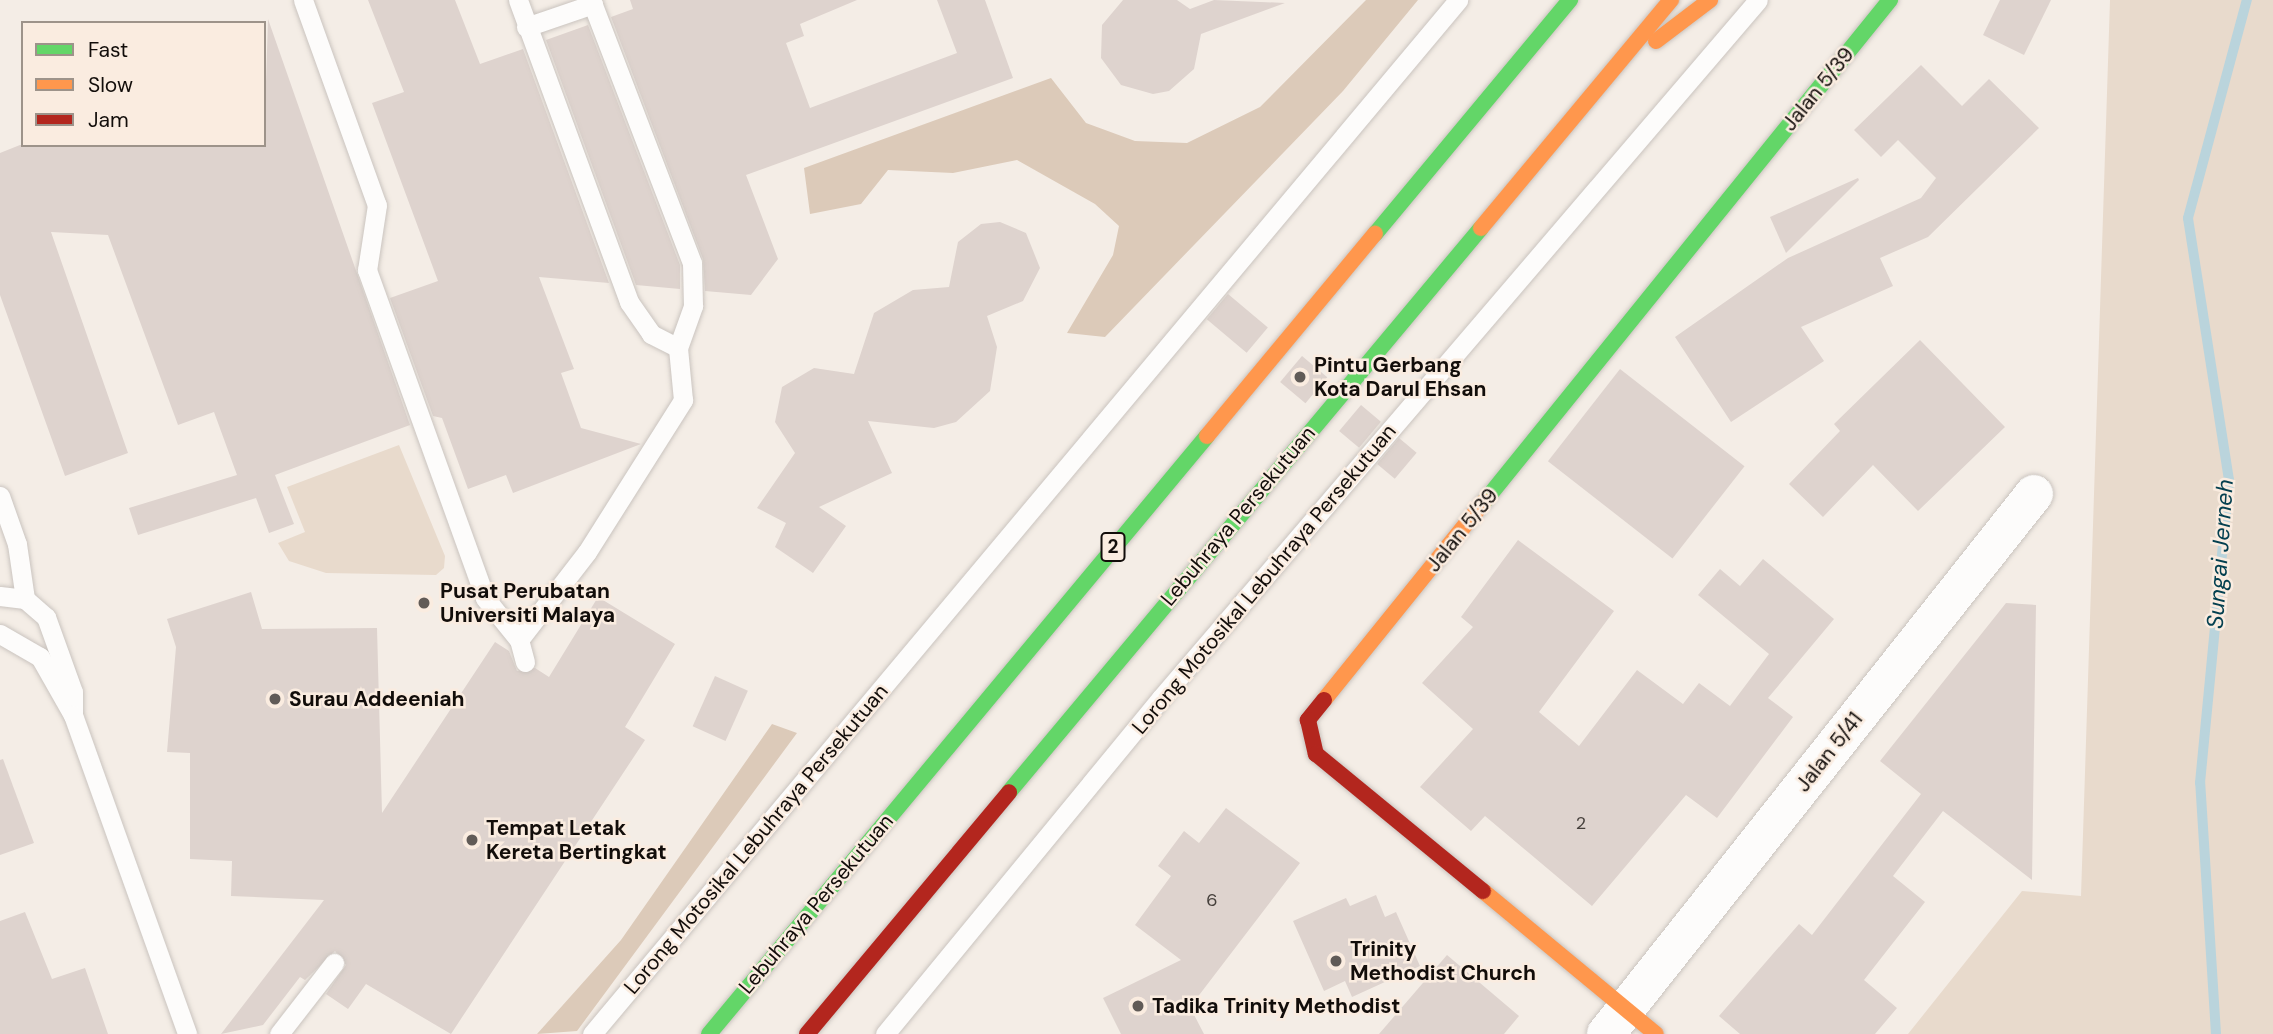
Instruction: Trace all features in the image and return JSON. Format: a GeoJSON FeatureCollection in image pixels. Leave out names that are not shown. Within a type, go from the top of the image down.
{"type":"FeatureCollection","features":[{"type":"Feature","properties":{"kind":"main road","name":"Lebuhraya Persekutuan"},"geometry":{"type":"LineString","coordinates":[[709,1034],[1570,0]]}},
{"type":"Feature","properties":{"kind":"main road","name":"Lebuhraya Persekutuan"},"geometry":{"type":"LineString","coordinates":[[807,1034],[1671,0]]}},
{"type":"Feature","properties":{"kind":"main road"},"geometry":{"type":"LineString","coordinates":[[1603,81],[1710,0]]}},
{"type":"Feature","properties":{"kind":"main road","name":"Jalan 5/39"},"geometry":{"type":"LineString","coordinates":[[1615,1021],[1316,754],[1308,720],[1890,0]]}},
{"type":"Feature","properties":{"kind":"main road"},"geometry":{"type":"LineString","coordinates":[[1615,1021],[1656,1034]]}},
{"type":"Feature","properties":{"kind":"street","name":"Jalan 5/41"},"geometry":{"type":"LineString","coordinates":[[1615,1021],[2034,494]]}},
{"type":"Feature","properties":{"kind":"lane"},"geometry":{"type":"LineString","coordinates":[[303,0],[377,205],[367,270],[485,598],[519,640],[525,662]]}},
{"type":"Feature","properties":{"kind":"lane"},"geometry":{"type":"LineString","coordinates":[[518,0],[629,302],[651,334],[678,348]]}},
{"type":"Feature","properties":{"kind":"lane","name":"Lorong Motosikal Lebuhraya Persekutuan"},"geometry":{"type":"LineString","coordinates":[[592,1034],[1458,0]]}},
{"type":"Feature","properties":{"kind":"lane"},"geometry":{"type":"LineString","coordinates":[[1739,22],[1740,0]]}},
{"type":"Feature","properties":{"kind":"lane","name":"Lorong Motosikal Lebuhraya Persekutuan"},"geometry":{"type":"LineString","coordinates":[[885,1034],[1170,688],[1758,0]]}},
{"type":"Feature","properties":{"kind":"lane"},"geometry":{"type":"LineString","coordinates":[[519,640],[587,552],[682,400],[678,348],[693,306],[692,263],[592,2],[526,27]]}},
{"type":"Feature","properties":{"kind":"lane"},"geometry":{"type":"LineString","coordinates":[[0,496],[17,544],[25,598],[52,628],[73,692],[73,715]]}},
{"type":"Feature","properties":{"kind":"lane"},"geometry":{"type":"LineString","coordinates":[[0,596],[25,598]]}},
{"type":"Feature","properties":{"kind":"lane"},"geometry":{"type":"LineString","coordinates":[[0,634],[40,657],[73,715],[187,1034]]}},
{"type":"Feature","properties":{"kind":"lane"},"geometry":{"type":"LineString","coordinates":[[279,1034],[334,963]]}},
{"type":"Feature","properties":{"kind":"shaded area"},"geometry":{"type":"Polygon","coordinates":[[[1366,0],[1418,0],[1343,91],[1105,337],[1067,333],[1113,255],[1119,226],[1095,204],[1017,160],[953,173],[888,170],[861,204],[810,214],[804,168],[1051,78],[1086,123],[1135,141],[1187,143],[1260,107],[1366,0]]]}},
{"type":"Feature","properties":{"kind":"shaded area"},"geometry":{"type":"Polygon","coordinates":[[[2110,0],[2273,0],[2273,1034],[1908,1034],[2022,891],[2081,896],[2110,0]]]}},
{"type":"Feature","properties":{"kind":"shaded area"},"geometry":{"type":"Polygon","coordinates":[[[399,445],[445,556],[444,568],[436,575],[326,573],[289,561],[278,543],[305,532],[287,487],[399,445]]]}},
{"type":"Feature","properties":{"kind":"shaded area"},"geometry":{"type":"Polygon","coordinates":[[[772,724],[797,733],[577,1031],[537,1034],[621,940],[772,724]]]}},
{"type":"Feature","properties":{"kind":"building"},"geometry":{"type":"Polygon","coordinates":[[[368,0],[455,0],[480,64],[523,49],[609,283],[539,277],[574,369],[561,373],[581,428],[641,444],[513,493],[506,475],[468,489],[442,418],[433,416],[390,298],[438,281],[372,103],[404,92],[368,0]]]}},
{"type":"Feature","properties":{"kind":"building"},"geometry":{"type":"Polygon","coordinates":[[[630,0],[857,0],[800,24],[804,36],[786,43],[810,108],[957,53],[937,0],[985,0],[1013,78],[746,175],[778,259],[751,295],[705,291],[703,259],[611,17],[633,9],[630,0]]]}},
{"type":"Feature","properties":{"kind":"building"},"geometry":{"type":"Polygon","coordinates":[[[1123,0],[1177,0],[1190,9],[1214,0],[1285,3],[1201,34],[1194,69],[1169,91],[1153,94],[1121,85],[1101,58],[1102,25],[1123,0]]]}},
{"type":"Feature","properties":{"kind":"building"},"geometry":{"type":"Polygon","coordinates":[[[2000,0],[2051,0],[2024,55],[1983,35],[2000,0]]]}},
{"type":"Feature","properties":{"kind":"building"},"geometry":{"type":"Polygon","coordinates":[[[268,19],[410,425],[275,475],[294,524],[269,533],[256,498],[138,535],[129,508],[237,475],[214,412],[178,425],[108,235],[51,232],[128,453],[65,476],[0,295],[0,153],[20,145],[266,147],[268,19]]]}},
{"type":"Feature","properties":{"kind":"building"},"geometry":{"type":"Polygon","coordinates":[[[588,25],[680,265],[680,289],[636,285],[546,40],[588,25]]]}},
{"type":"Feature","properties":{"kind":"building"},"geometry":{"type":"Polygon","coordinates":[[[1921,65],[1962,106],[1989,79],[2039,128],[1928,237],[1880,258],[1893,286],[1801,327],[1824,361],[1731,422],[1675,337],[1788,258],[1921,198],[1936,178],[1898,140],[1881,157],[1854,130],[1921,65]]]}},
{"type":"Feature","properties":{"kind":"building"},"geometry":{"type":"Polygon","coordinates":[[[1858,178],[1859,180],[1786,253],[1770,217],[1858,178]]]}},
{"type":"Feature","properties":{"kind":"building"},"geometry":{"type":"Polygon","coordinates":[[[1000,222],[1026,233],[1040,268],[1023,301],[987,316],[997,347],[990,391],[956,422],[934,428],[868,421],[892,473],[819,507],[846,526],[813,573],[775,547],[786,523],[757,508],[795,453],[775,422],[782,387],[814,368],[854,374],[874,313],[913,290],[949,287],[958,242],[981,224],[1000,222]]]}},
{"type":"Feature","properties":{"kind":"building"},"geometry":{"type":"Polygon","coordinates":[[[1228,294],[1268,327],[1247,353],[1207,319],[1228,294]]]}},
{"type":"Feature","properties":{"kind":"building"},"geometry":{"type":"Polygon","coordinates":[[[1920,340],[2005,427],[1918,511],[1873,465],[1823,517],[1789,484],[1840,431],[1834,424],[1920,340]]]}},
{"type":"Feature","properties":{"kind":"building"},"geometry":{"type":"Polygon","coordinates":[[[1302,356],[1327,377],[1305,403],[1280,382],[1302,356]]]}},
{"type":"Feature","properties":{"kind":"building"},"geometry":{"type":"Polygon","coordinates":[[[1620,369],[1745,466],[1672,558],[1548,461],[1620,369]]]}},
{"type":"Feature","properties":{"kind":"building"},"geometry":{"type":"Polygon","coordinates":[[[1361,405],[1381,422],[1359,448],[1339,431],[1361,405]]]}},
{"type":"Feature","properties":{"kind":"building"},"geometry":{"type":"Polygon","coordinates":[[[1399,438],[1417,453],[1395,479],[1377,464],[1399,438]]]}},
{"type":"Feature","properties":{"kind":"building"},"geometry":{"type":"Polygon","coordinates":[[[1518,540],[1614,611],[1539,712],[1579,746],[1637,670],[1683,704],[1699,683],[1730,706],[1769,654],[1698,595],[1720,569],[1740,586],[1763,559],[1834,619],[1768,698],[1793,717],[1717,818],[1686,795],[1592,906],[1485,816],[1471,831],[1420,787],[1473,729],[1422,683],[1473,627],[1461,617],[1518,540]]]}},
{"type":"Feature","properties":{"kind":"building"},"geometry":{"type":"Polygon","coordinates":[[[251,592],[262,629],[377,628],[382,813],[495,642],[509,651],[517,671],[535,668],[549,677],[598,597],[675,644],[625,727],[645,740],[451,1034],[366,984],[348,1009],[326,994],[346,965],[335,951],[305,980],[300,977],[263,1025],[221,1034],[324,900],[231,896],[232,861],[190,859],[190,753],[167,752],[176,647],[167,619],[251,592]]]}},
{"type":"Feature","properties":{"kind":"building"},"geometry":{"type":"Polygon","coordinates":[[[2006,603],[2036,605],[2032,880],[1943,811],[1893,876],[1925,902],[1864,980],[1897,1008],[1875,1034],[1740,1034],[1719,1016],[1799,924],[1812,935],[1921,794],[1880,761],[2006,603]]]}},
{"type":"Feature","properties":{"kind":"building"},"geometry":{"type":"Polygon","coordinates":[[[715,676],[748,691],[726,741],[693,726],[715,676]]]}},
{"type":"Feature","properties":{"kind":"building"},"geometry":{"type":"Polygon","coordinates":[[[3,759],[34,843],[0,855],[0,760],[3,759]]]}},
{"type":"Feature","properties":{"kind":"building"},"geometry":{"type":"Polygon","coordinates":[[[1226,808],[1300,863],[1190,1007],[1204,1034],[1121,1034],[1103,998],[1181,960],[1135,925],[1171,876],[1158,866],[1184,831],[1199,843],[1226,808]]]}},
{"type":"Feature","properties":{"kind":"building"},"geometry":{"type":"Polygon","coordinates":[[[1376,895],[1385,917],[1396,912],[1420,966],[1352,997],[1345,981],[1324,991],[1293,921],[1346,898],[1350,906],[1376,895]]]}},
{"type":"Feature","properties":{"kind":"building"},"geometry":{"type":"Polygon","coordinates":[[[25,912],[52,979],[85,968],[108,1034],[0,1034],[0,921],[25,912]]]}},
{"type":"Feature","properties":{"kind":"building"},"geometry":{"type":"Polygon","coordinates":[[[1447,955],[1519,1016],[1504,1034],[1379,1034],[1447,955]]]}},
{"type":"Feature","properties":{"kind":"waterway","name":"Sungai Jerneh"},"geometry":{"type":"LineString","coordinates":[[2216,1034],[2200,783],[2229,480],[2188,218],[2247,0]]}},
{"type":"Feature","properties":{"kind":"traffic: fast"},"geometry":{"type":"LineString","coordinates":[[1375,234],[1570,0]]}},
{"type":"Feature","properties":{"kind":"traffic: fast"},"geometry":{"type":"LineString","coordinates":[[1484,502],[1890,0]]}},
{"type":"Feature","properties":{"kind":"traffic: fast"},"geometry":{"type":"LineString","coordinates":[[1009,792],[1481,228]]}},
{"type":"Feature","properties":{"kind":"traffic: fast"},"geometry":{"type":"LineString","coordinates":[[709,1034],[1207,436]]}},
{"type":"Feature","properties":{"kind":"traffic: slow"},"geometry":{"type":"LineString","coordinates":[[1481,228],[1671,0]]}},
{"type":"Feature","properties":{"kind":"traffic: slow"},"geometry":{"type":"LineString","coordinates":[[1656,41],[1710,0]]}},
{"type":"Feature","properties":{"kind":"traffic: slow"},"geometry":{"type":"LineString","coordinates":[[1207,436],[1375,234]]}},
{"type":"Feature","properties":{"kind":"traffic: slow"},"geometry":{"type":"LineString","coordinates":[[1324,700],[1484,502]]}},
{"type":"Feature","properties":{"kind":"traffic: slow"},"geometry":{"type":"LineString","coordinates":[[1483,891],[1656,1034]]}},
{"type":"Feature","properties":{"kind":"traffic: jam"},"geometry":{"type":"LineString","coordinates":[[1324,700],[1308,720],[1316,754],[1483,891]]}},
{"type":"Feature","properties":{"kind":"traffic: jam"},"geometry":{"type":"LineString","coordinates":[[807,1034],[1009,792]]}},
{"type":"Feature","properties":{"kind":"place","name":"Pintu Gerbang Kota Darul Ehsan"},"geometry":{"type":"Point","coordinates":[1300,377]}},
{"type":"Feature","properties":{"kind":"place","name":"Pusat Perubatan Universiti Malaya"},"geometry":{"type":"Point","coordinates":[424,603]}},
{"type":"Feature","properties":{"kind":"place","name":"Surau Addeeniah"},"geometry":{"type":"Point","coordinates":[275,699]}},
{"type":"Feature","properties":{"kind":"place","name":"Tempat Letak Kereta Bertingkat"},"geometry":{"type":"Point","coordinates":[472,840]}},
{"type":"Feature","properties":{"kind":"place","name":"Trinity Methodist Church"},"geometry":{"type":"Point","coordinates":[1336,961]}},
{"type":"Feature","properties":{"kind":"place","name":"Tadika Trinity Methodist"},"geometry":{"type":"Point","coordinates":[1138,1006]}}]}
